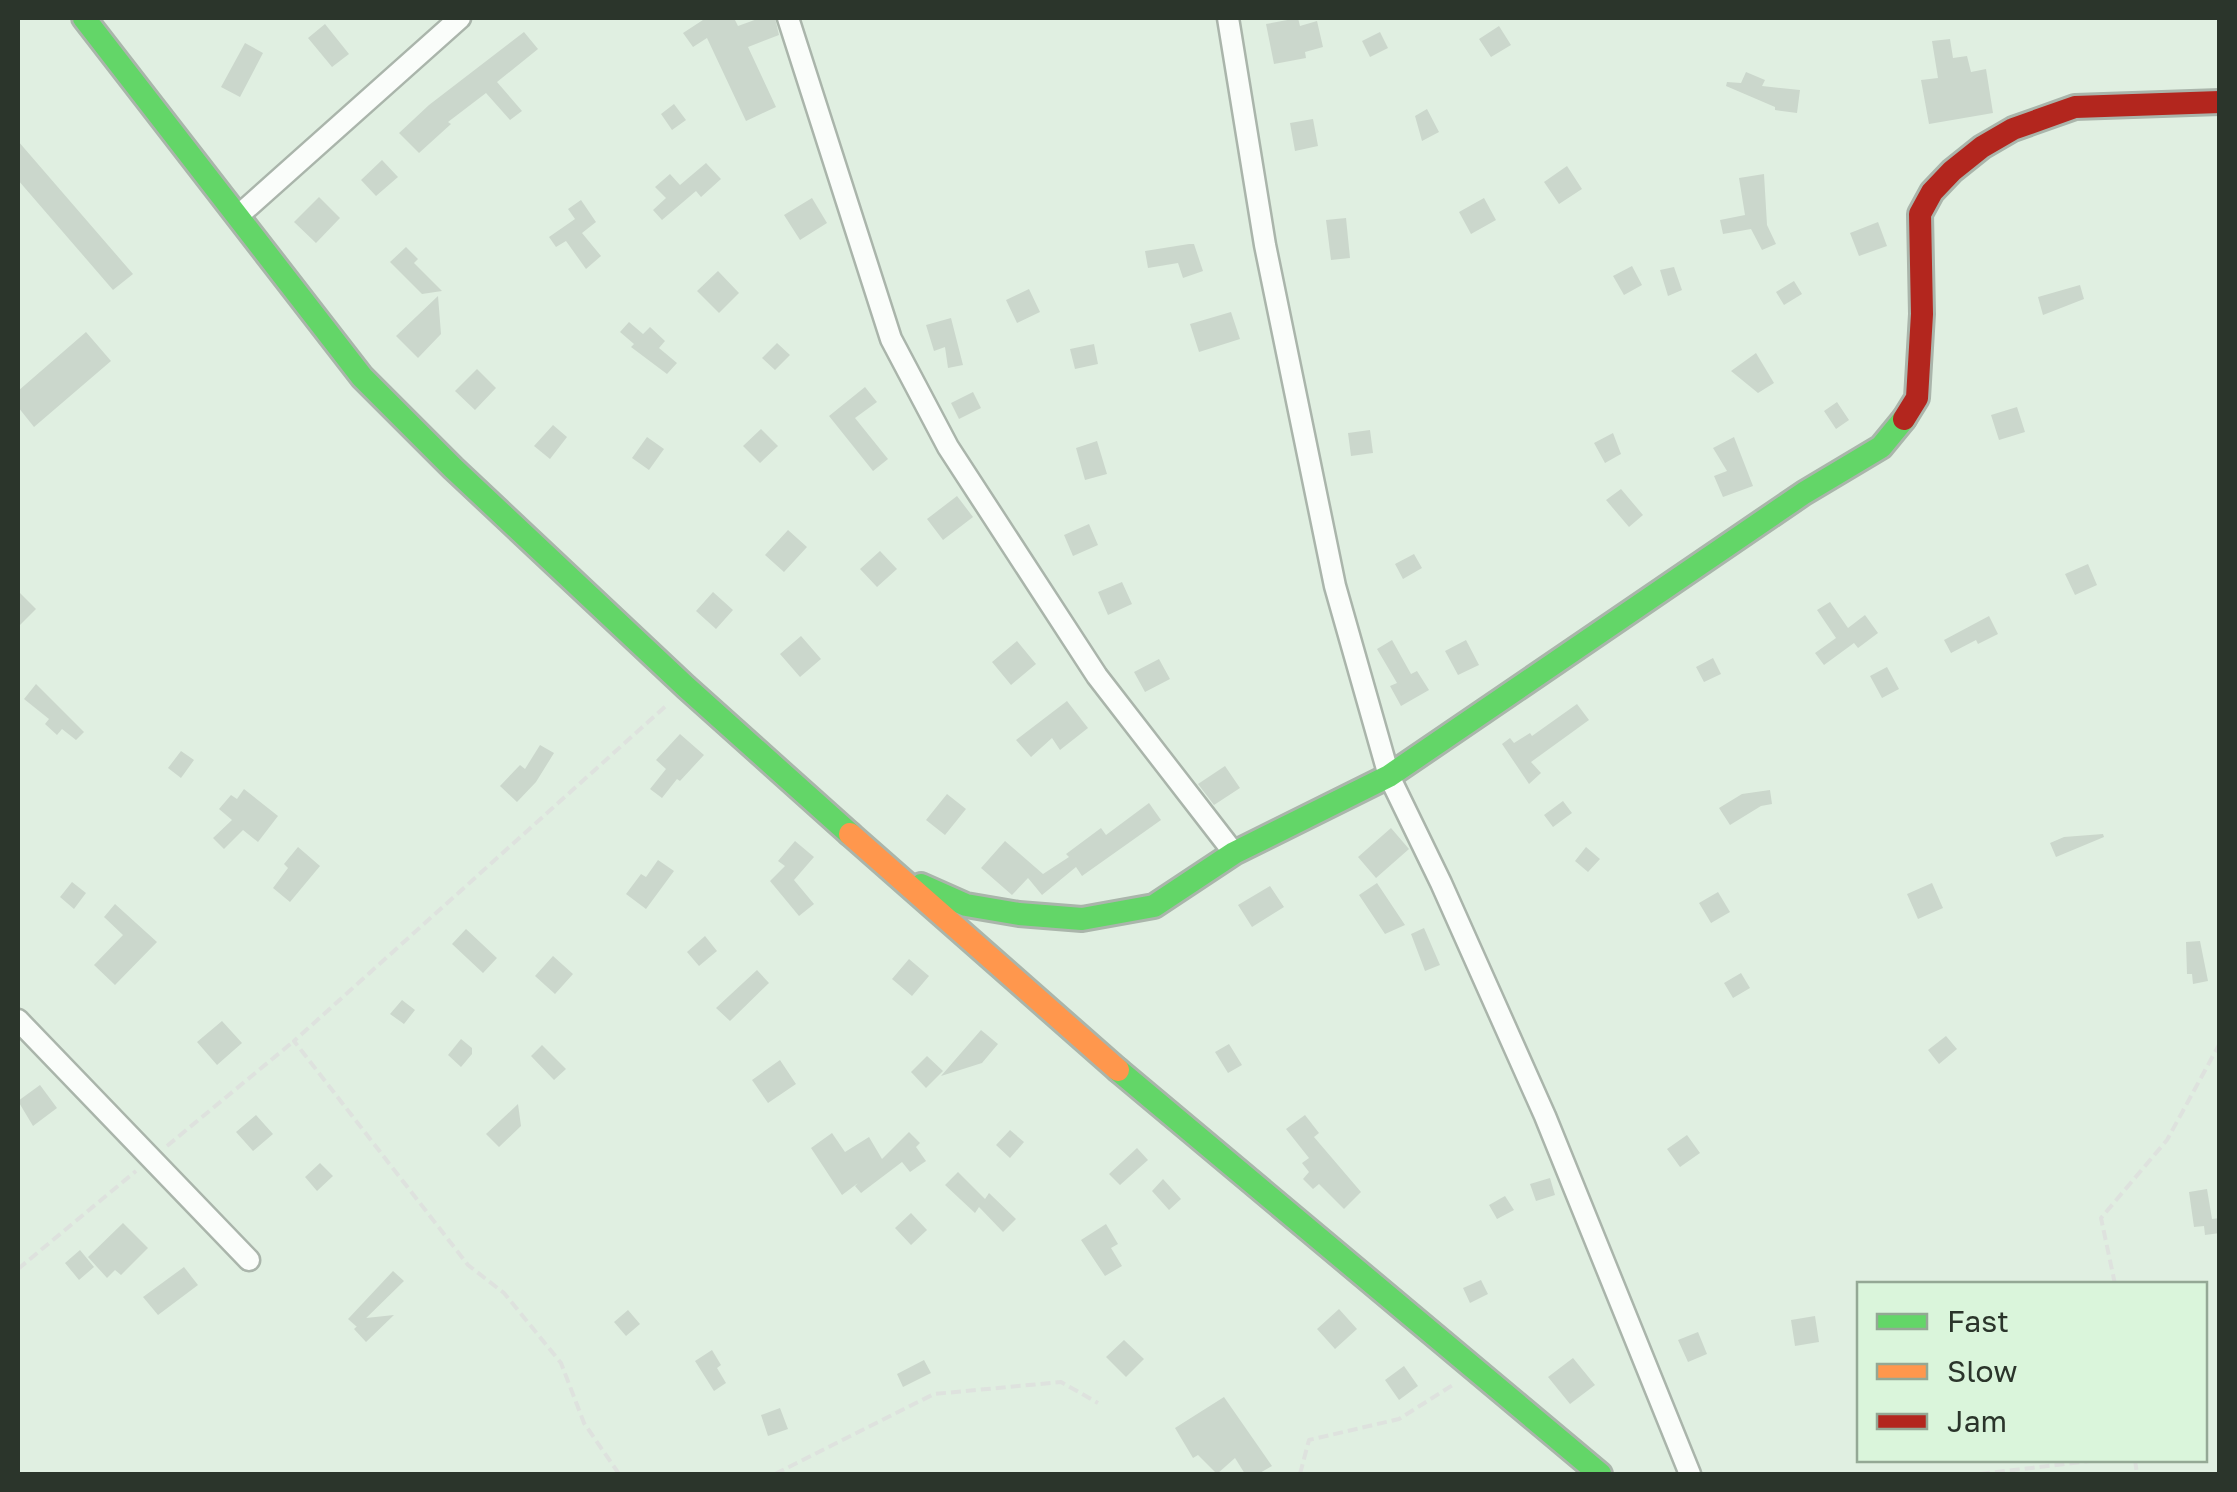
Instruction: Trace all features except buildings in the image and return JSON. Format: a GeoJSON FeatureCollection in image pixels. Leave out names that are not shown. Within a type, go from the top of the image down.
{"type":"FeatureCollection","features":[{"type":"Feature","properties":{"kind":"street"},"geometry":{"type":"LineString","coordinates":[[84,18],[362,377],[454,468],[686,688],[1152,1100],[1600,1474]]}},
{"type":"Feature","properties":{"kind":"street"},"geometry":{"type":"LineString","coordinates":[[238,216],[460,18]]}},
{"type":"Feature","properties":{"kind":"street"},"geometry":{"type":"LineString","coordinates":[[788,18],[891,339],[948,447],[1097,676],[1234,853]]}},
{"type":"Feature","properties":{"kind":"street"},"geometry":{"type":"LineString","coordinates":[[1228,18],[1265,246],[1335,586],[1389,776],[1545,1116],[1690,1474]]}},
{"type":"Feature","properties":{"kind":"street"},"geometry":{"type":"LineString","coordinates":[[896,875],[966,904],[1018,914],[1082,918],[1154,906],[1234,853],[1389,776],[1804,493],[1881,448],[1917,398],[1922,314],[1920,214],[1932,192],[1952,171],[2013,129],[2075,107],[2220,102]]}},
{"type":"Feature","properties":{"kind":"street"},"geometry":{"type":"LineString","coordinates":[[18,1020],[249,1260]]}},
{"type":"Feature","properties":{"kind":"path"},"geometry":{"type":"LineString","coordinates":[[619,1474],[584,1423],[561,1363],[504,1293],[468,1265],[294,1040],[686,688]]}},
{"type":"Feature","properties":{"kind":"path"},"geometry":{"type":"LineString","coordinates":[[2116,1282],[2101,1218],[2167,1140],[2220,1044]]}},
{"type":"Feature","properties":{"kind":"path"},"geometry":{"type":"LineString","coordinates":[[1300,1474],[1310,1440],[1399,1419],[1476,1370]]}},
{"type":"Feature","properties":{"kind":"path"},"geometry":{"type":"LineString","coordinates":[[775,1474],[934,1394],[1061,1382],[1098,1403]]}},
{"type":"Feature","properties":{"kind":"path"},"geometry":{"type":"LineString","coordinates":[[1980,1474],[2082,1462]]}},
{"type":"Feature","properties":{"kind":"traffic: fast"},"geometry":{"type":"LineString","coordinates":[[84,18],[362,377],[686,687],[850,834]]}},
{"type":"Feature","properties":{"kind":"traffic: fast"},"geometry":{"type":"LineString","coordinates":[[921,885],[966,905],[1019,914],[1082,919],[1154,906],[1234,853],[1389,776],[1804,493],[1881,447],[1904,419]]}},
{"type":"Feature","properties":{"kind":"traffic: fast"},"geometry":{"type":"LineString","coordinates":[[1118,1070],[1600,1474]]}},
{"type":"Feature","properties":{"kind":"traffic: slow"},"geometry":{"type":"LineString","coordinates":[[850,834],[1118,1070]]}},
{"type":"Feature","properties":{"kind":"traffic: jam"},"geometry":{"type":"LineString","coordinates":[[1904,419],[1917,398],[1922,314],[1920,214],[1932,192],[1952,171],[2013,129],[2075,107],[2220,102]]}}]}
